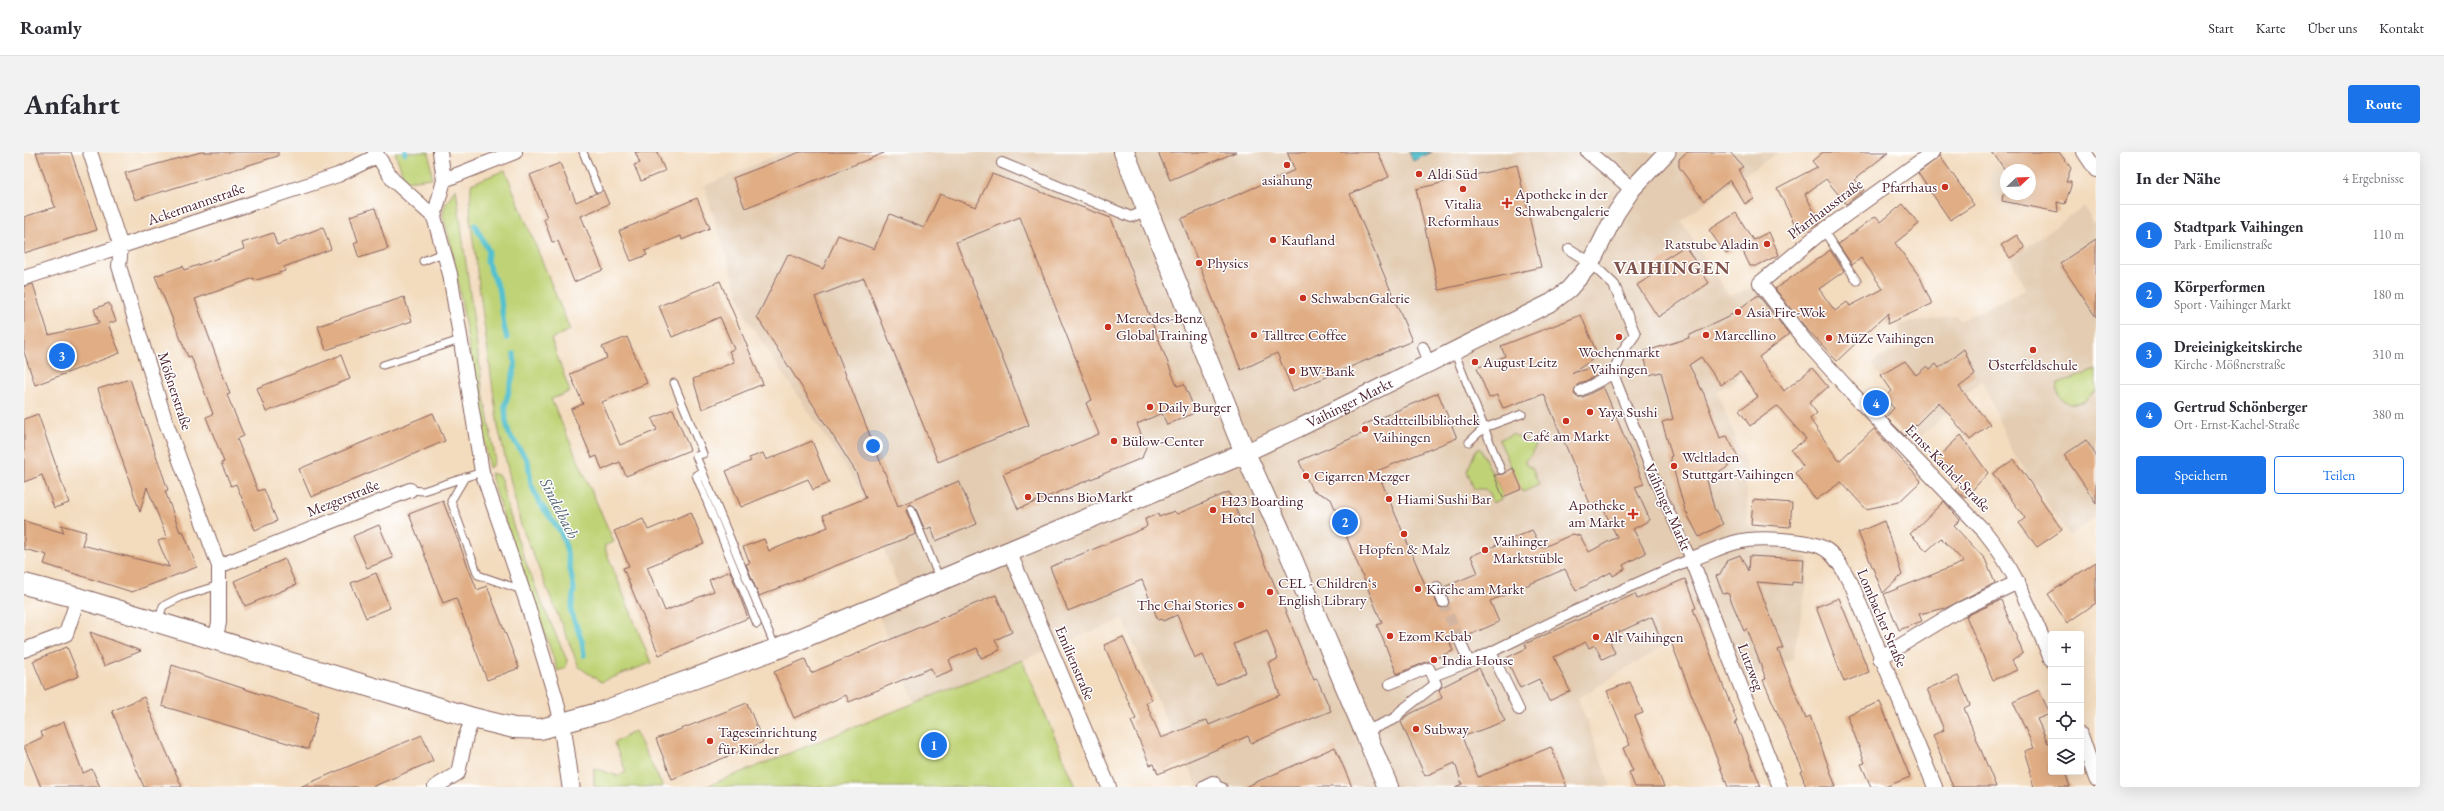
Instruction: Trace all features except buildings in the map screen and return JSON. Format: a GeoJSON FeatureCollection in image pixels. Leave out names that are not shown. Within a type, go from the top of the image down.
{"type":"FeatureCollection","features":[{"type":"Feature","properties":{"kind":"main road"},"geometry":{"type":"LineString","coordinates":[[1124,152],[1244,453],[1282,535],[1388,787]]}},
{"type":"Feature","properties":{"kind":"main road"},"geometry":{"type":"LineString","coordinates":[[24,584],[78,598],[474,718],[526,729],[562,725],[776,649],[1244,453]]}},
{"type":"Feature","properties":{"kind":"street","name":"Mößnerstraße"},"geometry":{"type":"LineString","coordinates":[[90,152],[121,248],[119,266],[165,420],[219,566],[218,623],[215,640]]}},
{"type":"Feature","properties":{"kind":"street"},"geometry":{"type":"LineString","coordinates":[[440,152],[444,180],[434,216],[450,274],[482,472],[522,590],[556,699],[562,725],[571,787]]}},
{"type":"Feature","properties":{"kind":"street"},"geometry":{"type":"LineString","coordinates":[[444,180],[515,152]]}},
{"type":"Feature","properties":{"kind":"street"},"geometry":{"type":"LineString","coordinates":[[1588,152],[1632,189]]}},
{"type":"Feature","properties":{"kind":"street","name":"Vaihinger Markt"},"geometry":{"type":"LineString","coordinates":[[1244,453],[1299,428],[1552,302],[1569,289],[1591,263],[1616,213],[1632,189],[1667,152]]}},
{"type":"Feature","properties":{"kind":"street","name":"Pfarrhausstraße"},"geometry":{"type":"LineString","coordinates":[[1760,282],[1823,230],[1933,152]]}},
{"type":"Feature","properties":{"kind":"street"},"geometry":{"type":"LineString","coordinates":[[2084,152],[2096,170]]}},
{"type":"Feature","properties":{"kind":"street","name":"Ackermannstraße"},"geometry":{"type":"LineString","coordinates":[[24,278],[121,248],[338,175],[376,154]]}},
{"type":"Feature","properties":{"kind":"street"},"geometry":{"type":"LineString","coordinates":[[376,154],[393,180],[434,216]]}},
{"type":"Feature","properties":{"kind":"street"},"geometry":{"type":"LineString","coordinates":[[1002,163],[1131,217],[1148,210]]}},
{"type":"Feature","properties":{"kind":"street"},"geometry":{"type":"LineString","coordinates":[[1569,249],[1591,263],[1614,285],[1635,334],[1623,351],[1613,374],[1580,391]]}},
{"type":"Feature","properties":{"kind":"street","name":"Ernst-Kachel-Straße"},"geometry":{"type":"LineString","coordinates":[[1760,282],[1806,342],[1852,393],[1985,532],[2001,551],[2018,582],[2048,652]]}},
{"type":"Feature","properties":{"kind":"street"},"geometry":{"type":"LineString","coordinates":[[1423,347],[1429,363]]}},
{"type":"Feature","properties":{"kind":"street","name":"Vaihinger Markt"},"geometry":{"type":"LineString","coordinates":[[1433,676],[1469,662],[1575,611],[1691,559],[1660,492],[1613,374]]}},
{"type":"Feature","properties":{"kind":"street","name":"Mezgerstraße"},"geometry":{"type":"LineString","coordinates":[[219,566],[410,490]]}},
{"type":"Feature","properties":{"kind":"street","name":"Lombacher Straße"},"geometry":{"type":"LineString","coordinates":[[1691,559],[1736,542],[1750,539],[1806,544],[1825,549],[1841,566],[1851,583],[1880,658],[1933,786]]}},
{"type":"Feature","properties":{"kind":"street","name":"Emilienstraße"},"geometry":{"type":"LineString","coordinates":[[1009,551],[1109,787]]}},
{"type":"Feature","properties":{"kind":"street","name":"Lutzweg"},"geometry":{"type":"LineString","coordinates":[[1691,559],[1780,787]]}},
{"type":"Feature","properties":{"kind":"street"},"geometry":{"type":"LineString","coordinates":[[1880,658],[1959,610],[2018,582]]}},
{"type":"Feature","properties":{"kind":"street"},"geometry":{"type":"LineString","coordinates":[[1437,587],[1443,602]]}},
{"type":"Feature","properties":{"kind":"street"},"geometry":{"type":"LineString","coordinates":[[24,650],[66,634],[78,598]]}},
{"type":"Feature","properties":{"kind":"street"},"geometry":{"type":"LineString","coordinates":[[1459,639],[1469,662]]}},
{"type":"Feature","properties":{"kind":"street"},"geometry":{"type":"LineString","coordinates":[[1491,652],[1519,710]]}},
{"type":"Feature","properties":{"kind":"street"},"geometry":{"type":"LineString","coordinates":[[1364,732],[1396,718],[1400,712],[1436,684],[1429,668],[1390,684]]}},
{"type":"Feature","properties":{"kind":"street"},"geometry":{"type":"LineString","coordinates":[[435,787],[458,773],[466,736],[474,718]]}},
{"type":"Feature","properties":{"kind":"street"},"geometry":{"type":"LineString","coordinates":[[2082,739],[2096,779]]}},
{"type":"Feature","properties":{"kind":"lane"},"geometry":{"type":"LineString","coordinates":[[583,152],[598,188]]}},
{"type":"Feature","properties":{"kind":"lane"},"geometry":{"type":"LineString","coordinates":[[1823,230],[1857,281]]}},
{"type":"Feature","properties":{"kind":"lane"},"geometry":{"type":"LineString","coordinates":[[423,260],[444,252]]}},
{"type":"Feature","properties":{"kind":"lane"},"geometry":{"type":"LineString","coordinates":[[383,364],[460,340]]}},
{"type":"Feature","properties":{"kind":"lane"},"geometry":{"type":"LineString","coordinates":[[1453,351],[1501,470]]}},
{"type":"Feature","properties":{"kind":"lane"},"geometry":{"type":"LineString","coordinates":[[674,383],[703,454],[696,456],[776,649]]}},
{"type":"Feature","properties":{"kind":"lane"},"geometry":{"type":"LineString","coordinates":[[1469,442],[1484,428],[1522,414]]}},
{"type":"Feature","properties":{"kind":"lane","name":"Mezgerstraße"},"geometry":{"type":"LineString","coordinates":[[410,490],[423,491],[482,472]]}},
{"type":"Feature","properties":{"kind":"lane"},"geometry":{"type":"LineString","coordinates":[[703,472],[696,476],[757,624]]}},
{"type":"Feature","properties":{"kind":"lane"},"geometry":{"type":"LineString","coordinates":[[465,477],[451,501],[478,575],[522,590]]}},
{"type":"Feature","properties":{"kind":"lane"},"geometry":{"type":"LineString","coordinates":[[911,509],[940,580]]}},
{"type":"Feature","properties":{"kind":"lane"},"geometry":{"type":"LineString","coordinates":[[158,622],[163,606],[219,585]]}},
{"type":"Feature","properties":{"kind":"shaded area"},"geometry":{"type":"Polygon","coordinates":[[[784,152],[1779,152],[1724,188],[1681,221],[1729,296],[1759,286],[1776,307],[1736,338],[1737,380],[1717,391],[1746,466],[1748,525],[1809,558],[1806,588],[1793,659],[1738,683],[1716,625],[1671,642],[1578,698],[1611,787],[1198,787],[1171,731],[1123,619],[916,704],[873,603],[900,591],[860,489],[746,318],[704,186],[784,152]]]}},
{"type":"Feature","properties":{"kind":"shaded area","name":"Österfeldschule"},"geometry":{"type":"Polygon","coordinates":[[[2084,207],[2096,225],[2096,517],[2069,536],[2010,448],[1982,380],[1918,439],[1891,412],[1894,408],[1885,398],[1892,391],[1871,364],[1878,358],[1900,349],[1899,324],[1956,315],[1959,321],[2026,290],[2010,258],[2084,207]]]}},
{"type":"Feature","properties":{"kind":"green space"},"geometry":{"type":"Polygon","coordinates":[[[395,152],[429,152],[432,178],[405,181],[395,152]]]}},
{"type":"Feature","properties":{"kind":"green space"},"geometry":{"type":"Polygon","coordinates":[[[505,170],[570,330],[551,339],[570,392],[551,399],[614,542],[604,546],[651,663],[601,682],[579,667],[521,525],[498,427],[470,218],[471,184],[505,170]]]}},
{"type":"Feature","properties":{"kind":"green space"},"geometry":{"type":"Polygon","coordinates":[[[456,188],[483,391],[495,457],[493,465],[489,468],[461,299],[451,245],[443,216],[445,205],[456,188]]]}},
{"type":"Feature","properties":{"kind":"green space"},"geometry":{"type":"Polygon","coordinates":[[[2096,370],[2096,392],[2086,400],[2078,403],[2068,404],[2064,402],[2059,394],[2058,384],[2096,370]]]}},
{"type":"Feature","properties":{"kind":"green space"},"geometry":{"type":"Polygon","coordinates":[[[1512,434],[1536,445],[1532,454],[1525,461],[1526,465],[1532,468],[1539,485],[1523,492],[1499,440],[1512,434]]]}},
{"type":"Feature","properties":{"kind":"green space"},"geometry":{"type":"Polygon","coordinates":[[[1480,448],[1504,498],[1493,503],[1490,494],[1485,489],[1474,489],[1467,471],[1476,450],[1480,448]]]}},
{"type":"Feature","properties":{"kind":"green space"},"geometry":{"type":"Polygon","coordinates":[[[490,473],[498,475],[501,479],[513,526],[529,571],[567,660],[566,667],[558,671],[504,518],[490,473]]]}},
{"type":"Feature","properties":{"kind":"green space"},"geometry":{"type":"Polygon","coordinates":[[[1022,660],[1076,787],[705,787],[1022,660]]]}},
{"type":"Feature","properties":{"kind":"green space"},"geometry":{"type":"Polygon","coordinates":[[[635,731],[663,787],[594,787],[594,768],[618,776],[626,772],[614,743],[635,731]]]}},
{"type":"Feature","properties":{"kind":"water"},"geometry":{"type":"Polygon","coordinates":[[[1409,152],[1432,152],[1413,161],[1409,152]]]}},
{"type":"Feature","properties":{"kind":"waterway","name":"Sindelbach"},"geometry":{"type":"LineString","coordinates":[[475,225],[488,250],[487,262],[500,292],[504,327],[507,338]]}},
{"type":"Feature","properties":{"kind":"waterway","name":"Sindelbach"},"geometry":{"type":"LineString","coordinates":[[514,354],[515,367],[505,406],[509,434],[528,461],[531,484],[539,502],[560,531],[566,547],[574,589],[571,612],[582,641],[584,655]]}},
{"type":"Feature","properties":{"kind":"tunnel"},"geometry":{"type":"LineString","coordinates":[[1443,602],[1459,639]]}},
{"type":"Feature","properties":{"kind":"place","name":"asiahung"},"geometry":{"type":"Point","coordinates":[1287,165]}},
{"type":"Feature","properties":{"kind":"place","name":"Aldi Süd"},"geometry":{"type":"Point","coordinates":[1419,174]}},
{"type":"Feature","properties":{"kind":"place","name":"Pfarrhaus"},"geometry":{"type":"Point","coordinates":[1945,187]}},
{"type":"Feature","properties":{"kind":"place","name":"Vitalia Reformhaus"},"geometry":{"type":"Point","coordinates":[1463,189]}},
{"type":"Feature","properties":{"kind":"place","name":"Apotheke in der Schwabengalerie"},"geometry":{"type":"Point","coordinates":[1507,203]}},
{"type":"Feature","properties":{"kind":"place","name":"Kaufland"},"geometry":{"type":"Point","coordinates":[1273,240]}},
{"type":"Feature","properties":{"kind":"place","name":"Ratstube Aladin"},"geometry":{"type":"Point","coordinates":[1767,244]}},
{"type":"Feature","properties":{"kind":"place","name":"Physics"},"geometry":{"type":"Point","coordinates":[1199,263]}},
{"type":"Feature","properties":{"kind":"place","name":"SchwabenGalerie"},"geometry":{"type":"Point","coordinates":[1303,298]}},
{"type":"Feature","properties":{"kind":"place","name":"Asia Fire-Wok"},"geometry":{"type":"Point","coordinates":[1738,312]}},
{"type":"Feature","properties":{"kind":"place","name":"Mercedes-Benz Global Training"},"geometry":{"type":"Point","coordinates":[1108,327]}},
{"type":"Feature","properties":{"kind":"place","name":"Talltree Coffee"},"geometry":{"type":"Point","coordinates":[1254,335]}},
{"type":"Feature","properties":{"kind":"place","name":"Marcellino"},"geometry":{"type":"Point","coordinates":[1706,335]}},
{"type":"Feature","properties":{"kind":"place","name":"Wochenmarkt Vaihingen"},"geometry":{"type":"Point","coordinates":[1619,337]}},
{"type":"Feature","properties":{"kind":"place","name":"MüZe Vaihingen"},"geometry":{"type":"Point","coordinates":[1829,338]}},
{"type":"Feature","properties":{"kind":"place","name":"Österfeldschule"},"geometry":{"type":"Point","coordinates":[2033,350]}},
{"type":"Feature","properties":{"kind":"place","name":"Dreieinigkeitskirche"},"geometry":{"type":"Point","coordinates":[62,356]}},
{"type":"Feature","properties":{"kind":"place","name":"August Leitz"},"geometry":{"type":"Point","coordinates":[1475,362]}},
{"type":"Feature","properties":{"kind":"place","name":"BW-Bank"},"geometry":{"type":"Point","coordinates":[1292,371]}},
{"type":"Feature","properties":{"kind":"place","name":"Gertrud Schönberger"},"geometry":{"type":"Point","coordinates":[1876,403]}},
{"type":"Feature","properties":{"kind":"place","name":"Daily Burger"},"geometry":{"type":"Point","coordinates":[1150,407]}},
{"type":"Feature","properties":{"kind":"place","name":"Yaya Sushi"},"geometry":{"type":"Point","coordinates":[1590,412]}},
{"type":"Feature","properties":{"kind":"place","name":"Café am Markt"},"geometry":{"type":"Point","coordinates":[1566,421]}},
{"type":"Feature","properties":{"kind":"place","name":"Stadtteilbibliothek Vaihingen"},"geometry":{"type":"Point","coordinates":[1365,429]}},
{"type":"Feature","properties":{"kind":"place","name":"Bülow-Center"},"geometry":{"type":"Point","coordinates":[1114,441]}},
{"type":"Feature","properties":{"kind":"place","name":"Weltladen Stuttgart-Vaihingen"},"geometry":{"type":"Point","coordinates":[1674,466]}},
{"type":"Feature","properties":{"kind":"place","name":"Cigarren Mezger"},"geometry":{"type":"Point","coordinates":[1306,476]}},
{"type":"Feature","properties":{"kind":"place","name":"Denns BioMarkt"},"geometry":{"type":"Point","coordinates":[1028,497]}},
{"type":"Feature","properties":{"kind":"place","name":"Hiami Sushi Bar"},"geometry":{"type":"Point","coordinates":[1389,499]}},
{"type":"Feature","properties":{"kind":"place","name":"H23 Boarding Hotel"},"geometry":{"type":"Point","coordinates":[1213,510]}},
{"type":"Feature","properties":{"kind":"place","name":"Apotheke am Markt"},"geometry":{"type":"Point","coordinates":[1633,514]}},
{"type":"Feature","properties":{"kind":"place","name":"Körperformen"},"geometry":{"type":"Point","coordinates":[1345,522]}},
{"type":"Feature","properties":{"kind":"place","name":"Hopfen & Malz"},"geometry":{"type":"Point","coordinates":[1404,534]}},
{"type":"Feature","properties":{"kind":"place","name":"Vaihinger Marktstüble"},"geometry":{"type":"Point","coordinates":[1485,550]}},
{"type":"Feature","properties":{"kind":"place","name":"Kirche am Markt"},"geometry":{"type":"Point","coordinates":[1418,589]}},
{"type":"Feature","properties":{"kind":"place","name":"CEL - Children‘s English Library"},"geometry":{"type":"Point","coordinates":[1270,592]}},
{"type":"Feature","properties":{"kind":"place","name":"The Chai Stories"},"geometry":{"type":"Point","coordinates":[1241,605]}},
{"type":"Feature","properties":{"kind":"place","name":"Ezom Kebab"},"geometry":{"type":"Point","coordinates":[1390,636]}},
{"type":"Feature","properties":{"kind":"place","name":"Alt Vaihingen"},"geometry":{"type":"Point","coordinates":[1596,637]}},
{"type":"Feature","properties":{"kind":"place","name":"India House"},"geometry":{"type":"Point","coordinates":[1434,660]}},
{"type":"Feature","properties":{"kind":"place","name":"Subway"},"geometry":{"type":"Point","coordinates":[1416,729]}},
{"type":"Feature","properties":{"kind":"place","name":"Tageseinrichtung für Kinder"},"geometry":{"type":"Point","coordinates":[710,741]}},
{"type":"Feature","properties":{"kind":"place","name":"Stadtpark Vaihingen"},"geometry":{"type":"Point","coordinates":[934,745]}},
{"type":"Feature","properties":{"kind":"district","name":"VAIHINGEN"},"geometry":{"type":"Point","coordinates":[1672,267]}}]}
